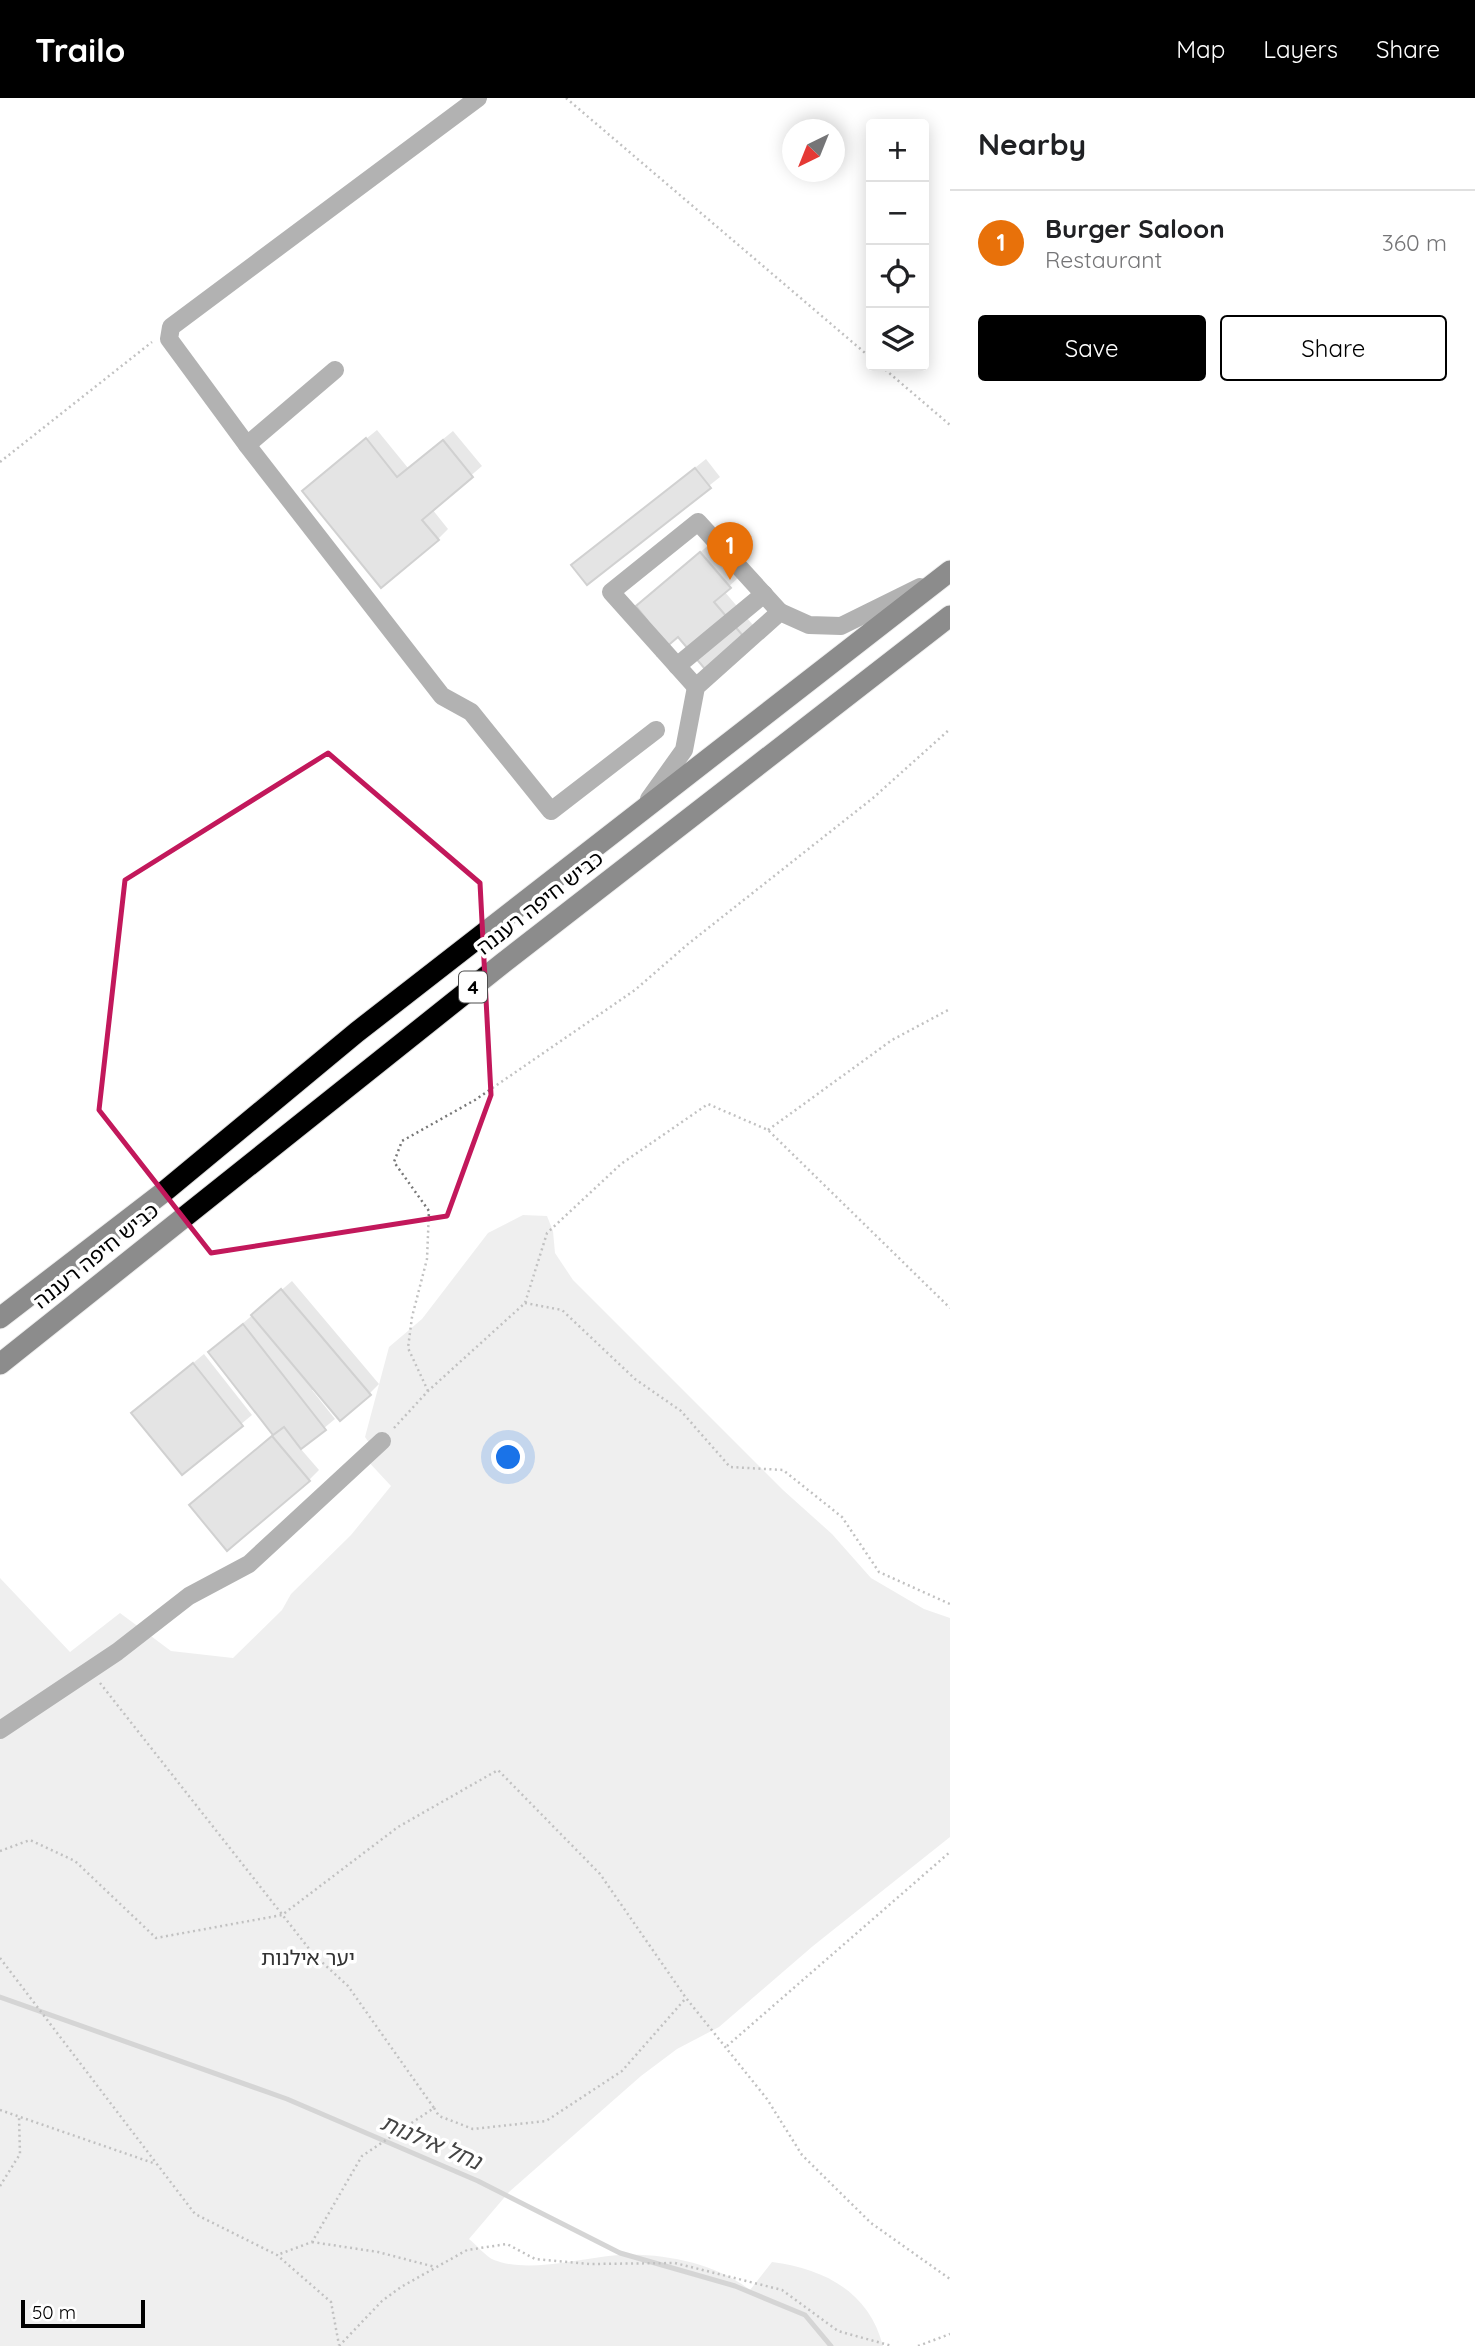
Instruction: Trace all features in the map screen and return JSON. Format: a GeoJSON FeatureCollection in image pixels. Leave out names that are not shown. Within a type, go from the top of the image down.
{"type":"FeatureCollection","features":[{"type":"Feature","properties":{"kind":"highway","name":"כביש חיפה רעננה"},"geometry":{"type":"LineString","coordinates":[[0,1318],[166,1191],[357,1032],[947,573]]}},
{"type":"Feature","properties":{"kind":"highway","name":"כביש חיפה רעננה"},"geometry":{"type":"LineString","coordinates":[[0,1364],[503,963],[950,616]]}},
{"type":"Feature","properties":{"kind":"lane"},"geometry":{"type":"LineString","coordinates":[[478,98],[171,327],[169,339],[247,445],[442,696],[471,712],[551,811],[656,730]]}},
{"type":"Feature","properties":{"kind":"lane"},"geometry":{"type":"LineString","coordinates":[[247,445],[335,370]]}},
{"type":"Feature","properties":{"kind":"lane"},"geometry":{"type":"LineString","coordinates":[[696,687],[611,592],[698,522],[780,612],[809,625],[841,626],[947,573]]}},
{"type":"Feature","properties":{"kind":"lane"},"geometry":{"type":"LineString","coordinates":[[677,666],[764,594]]}},
{"type":"Feature","properties":{"kind":"lane"},"geometry":{"type":"LineString","coordinates":[[642,810],[684,750],[696,687],[780,612]]}},
{"type":"Feature","properties":{"kind":"lane"},"geometry":{"type":"LineString","coordinates":[[0,1730],[90,1670],[189,1596],[249,1564],[382,1441]]}},
{"type":"Feature","properties":{"kind":"path"},"geometry":{"type":"LineString","coordinates":[[566,98],[866,354]]}},
{"type":"Feature","properties":{"kind":"path"},"geometry":{"type":"LineString","coordinates":[[0,462],[171,327]]}},
{"type":"Feature","properties":{"kind":"path"},"geometry":{"type":"LineString","coordinates":[[886,371],[950,425]]}},
{"type":"Feature","properties":{"kind":"path"},"geometry":{"type":"LineString","coordinates":[[428,1391],[408,1348],[412,1317],[427,1259],[429,1211],[394,1163],[402,1141],[475,1100],[635,990],[688,944],[873,798],[950,729]]}},
{"type":"Feature","properties":{"kind":"path"},"geometry":{"type":"LineString","coordinates":[[768,1130],[892,1040],[950,1009]]}},
{"type":"Feature","properties":{"kind":"path"},"geometry":{"type":"LineString","coordinates":[[382,1441],[428,1391],[525,1303],[547,1233],[621,1164],[708,1104],[768,1130],[950,1308]]}},
{"type":"Feature","properties":{"kind":"path"},"geometry":{"type":"LineString","coordinates":[[525,1303],[562,1310],[635,1379],[681,1411],[730,1467],[783,1470],[842,1517],[879,1572],[950,1604]]}},
{"type":"Feature","properties":{"kind":"path"},"geometry":{"type":"LineString","coordinates":[[90,1670],[314,1955],[348,1986],[379,2034],[439,2116],[473,2129],[546,2121],[622,2071],[686,1998]]}},
{"type":"Feature","properties":{"kind":"path"},"geometry":{"type":"LineString","coordinates":[[0,1851],[30,1840],[75,1861],[156,1938],[282,1915],[398,1827],[498,1770],[600,1874],[686,1998],[767,2099],[802,2155],[871,2223],[950,2279]]}},
{"type":"Feature","properties":{"kind":"path"},"geometry":{"type":"LineString","coordinates":[[727,2046],[950,1852]]}},
{"type":"Feature","properties":{"kind":"path"},"geometry":{"type":"LineString","coordinates":[[0,1958],[195,2214],[277,2255],[331,2302],[339,2346]]}},
{"type":"Feature","properties":{"kind":"path"},"geometry":{"type":"LineString","coordinates":[[312,2242],[362,2156],[434,2108]]}},
{"type":"Feature","properties":{"kind":"path"},"geometry":{"type":"LineString","coordinates":[[0,2110],[157,2165]]}},
{"type":"Feature","properties":{"kind":"path"},"geometry":{"type":"LineString","coordinates":[[0,2186],[20,2154],[19,2117]]}},
{"type":"Feature","properties":{"kind":"path"},"geometry":{"type":"LineString","coordinates":[[277,2255],[312,2242],[378,2252],[435,2267]]}},
{"type":"Feature","properties":{"kind":"path"},"geometry":{"type":"LineString","coordinates":[[339,2346],[382,2301],[435,2267],[467,2250],[507,2244],[535,2259],[590,2264],[675,2263],[782,2290],[838,2331],[892,2346]]}},
{"type":"Feature","properties":{"kind":"path"},"geometry":{"type":"LineString","coordinates":[[918,2346],[950,2334]]}},
{"type":"Feature","properties":{"kind":"highlighted area"},"geometry":{"type":"Polygon","coordinates":[[[328,753],[480,883],[491,1095],[447,1216],[211,1253],[99,1110],[125,880],[328,753]]]}},
{"type":"Feature","properties":{"kind":"green space","name":"יער אילנות"},"geometry":{"type":"Polygon","coordinates":[[[523,1215],[547,1216],[553,1231],[555,1253],[573,1280],[783,1490],[832,1534],[871,1578],[924,1609],[950,1618],[950,1837],[813,1946],[719,2027],[677,2049],[641,2076],[509,2192],[469,2239],[491,2258],[519,2265],[562,2263],[620,2255],[659,2256],[717,2271],[750,2290],[772,2262],[791,2265],[827,2277],[856,2298],[876,2327],[883,2346],[0,2346],[0,1578],[70,1652],[120,1613],[171,1651],[233,1658],[282,1610],[291,1594],[351,1535],[391,1486],[364,1457],[374,1450],[365,1437],[389,1347],[422,1319],[488,1233],[523,1215]]]}},
{"type":"Feature","properties":{"kind":"building"},"geometry":{"type":"Polygon","coordinates":[[[366,438],[397,477],[443,440],[473,477],[422,520],[439,540],[381,588],[302,491],[366,438]]]}},
{"type":"Feature","properties":{"kind":"building"},"geometry":{"type":"Polygon","coordinates":[[[695,468],[711,488],[587,585],[571,565],[695,468]]]}},
{"type":"Feature","properties":{"kind":"building"},"geometry":{"type":"Polygon","coordinates":[[[700,552],[731,588],[714,602],[744,637],[705,669],[678,637],[657,655],[647,620],[636,606],[700,552]]]}},
{"type":"Feature","properties":{"kind":"building"},"geometry":{"type":"Polygon","coordinates":[[[281,1289],[371,1395],[340,1421],[251,1315],[281,1289]]]}},
{"type":"Feature","properties":{"kind":"building"},"geometry":{"type":"Polygon","coordinates":[[[243,1324],[326,1430],[301,1449],[284,1427],[273,1435],[208,1352],[243,1324]]]}},
{"type":"Feature","properties":{"kind":"building"},"geometry":{"type":"Polygon","coordinates":[[[193,1363],[243,1426],[182,1475],[131,1413],[193,1363]]]}},
{"type":"Feature","properties":{"kind":"building"},"geometry":{"type":"Polygon","coordinates":[[[272,1436],[310,1481],[227,1551],[189,1505],[272,1436]]]}},
{"type":"Feature","properties":{"kind":"waterway","name":"נחל אילנות"},"geometry":{"type":"LineString","coordinates":[[0,1997],[287,2099],[478,2181],[620,2253],[735,2286],[805,2315],[831,2346]]}},
{"type":"Feature","properties":{"kind":"place","name":"Burger Saloon"},"geometry":{"type":"Point","coordinates":[730,580]}}]}
